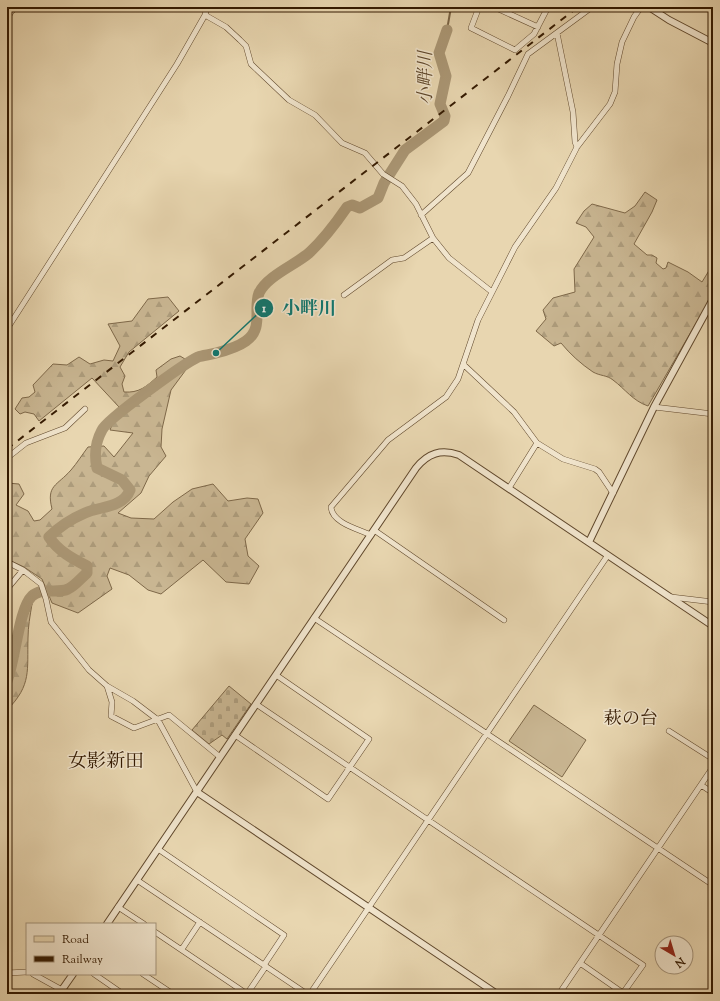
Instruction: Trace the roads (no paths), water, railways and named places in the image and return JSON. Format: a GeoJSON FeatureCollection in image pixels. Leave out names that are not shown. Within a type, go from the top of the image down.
{"type":"FeatureCollection","features":[{"type":"Feature","properties":{"kind":"main road"},"geometry":{"type":"LineString","coordinates":[[7,11],[14,7]]}},
{"type":"Feature","properties":{"kind":"street"},"geometry":{"type":"LineString","coordinates":[[7,18],[14,7]]}},
{"type":"Feature","properties":{"kind":"street"},"geometry":{"type":"LineString","coordinates":[[7,329],[177,64],[205,15],[207,7]]}},
{"type":"Feature","properties":{"kind":"street"},"geometry":{"type":"LineString","coordinates":[[479,7],[471,28],[515,50],[534,34],[548,7]]}},
{"type":"Feature","properties":{"kind":"street"},"geometry":{"type":"LineString","coordinates":[[494,7],[538,27]]}},
{"type":"Feature","properties":{"kind":"street"},"geometry":{"type":"LineString","coordinates":[[420,215],[468,174],[528,54],[592,7]]}},
{"type":"Feature","properties":{"kind":"street"},"geometry":{"type":"LineString","coordinates":[[504,620],[372,533],[339,520],[331,511],[330,507],[388,440],[446,398],[458,379],[478,320],[515,247],[556,188],[577,147],[610,104],[615,92],[617,64],[622,42],[634,17],[641,7]]}},
{"type":"Feature","properties":{"kind":"street"},"geometry":{"type":"LineString","coordinates":[[649,7],[669,20],[713,43]]}},
{"type":"Feature","properties":{"kind":"street"},"geometry":{"type":"LineString","coordinates":[[205,15],[226,27],[246,46],[251,64],[282,94],[298,106],[315,115],[342,143],[365,153],[385,174],[411,196],[433,238],[449,258],[492,292]]}},
{"type":"Feature","properties":{"kind":"street"},"geometry":{"type":"LineString","coordinates":[[557,33],[573,112],[575,142],[577,147]]}},
{"type":"Feature","properties":{"kind":"street"},"geometry":{"type":"LineString","coordinates":[[344,295],[392,260],[404,258],[433,238]]}},
{"type":"Feature","properties":{"kind":"street"},"geometry":{"type":"LineString","coordinates":[[589,542],[654,407],[713,299]]}},
{"type":"Feature","properties":{"kind":"street"},"geometry":{"type":"LineString","coordinates":[[464,365],[514,412],[537,443],[563,459],[595,469],[599,472],[613,493]]}},
{"type":"Feature","properties":{"kind":"street"},"geometry":{"type":"LineString","coordinates":[[654,407],[713,414]]}},
{"type":"Feature","properties":{"kind":"street"},"geometry":{"type":"LineString","coordinates":[[7,458],[26,443],[65,428],[85,409]]}},
{"type":"Feature","properties":{"kind":"street"},"geometry":{"type":"LineString","coordinates":[[509,488],[537,443]]}},
{"type":"Feature","properties":{"kind":"street"},"geometry":{"type":"LineString","coordinates":[[108,923],[416,468],[421,462],[433,454],[448,452],[459,455],[713,626]]}},
{"type":"Feature","properties":{"kind":"street"},"geometry":{"type":"LineString","coordinates":[[310,994],[608,555]]}},
{"type":"Feature","properties":{"kind":"street"},"geometry":{"type":"LineString","coordinates":[[7,562],[23,570],[41,585],[51,622],[89,670],[107,686],[133,701],[158,720],[197,792],[497,994]]}},
{"type":"Feature","properties":{"kind":"street"},"geometry":{"type":"LineString","coordinates":[[7,589],[23,570]]}},
{"type":"Feature","properties":{"kind":"street"},"geometry":{"type":"LineString","coordinates":[[668,597],[713,602]]}},
{"type":"Feature","properties":{"kind":"street"},"geometry":{"type":"LineString","coordinates":[[314,618],[713,885]]}},
{"type":"Feature","properties":{"kind":"street"},"geometry":{"type":"LineString","coordinates":[[235,735],[328,799],[350,767],[369,739],[276,675]]}},
{"type":"Feature","properties":{"kind":"street"},"geometry":{"type":"LineString","coordinates":[[107,686],[112,702],[111,716],[134,728],[169,715],[220,757]]}},
{"type":"Feature","properties":{"kind":"street"},"geometry":{"type":"LineString","coordinates":[[256,704],[643,965],[623,993],[580,963]]}},
{"type":"Feature","properties":{"kind":"street"},"geometry":{"type":"LineString","coordinates":[[669,731],[713,759]]}},
{"type":"Feature","properties":{"kind":"street"},"geometry":{"type":"LineString","coordinates":[[559,994],[713,767]]}},
{"type":"Feature","properties":{"kind":"street"},"geometry":{"type":"LineString","coordinates":[[701,785],[713,793]]}},
{"type":"Feature","properties":{"kind":"street"},"geometry":{"type":"LineString","coordinates":[[156,933],[247,994],[284,935],[158,849]]}},
{"type":"Feature","properties":{"kind":"street"},"geometry":{"type":"LineString","coordinates":[[137,880],[307,994]]}},
{"type":"Feature","properties":{"kind":"street"},"geometry":{"type":"LineString","coordinates":[[118,907],[142,923]]}},
{"type":"Feature","properties":{"kind":"street"},"geometry":{"type":"LineString","coordinates":[[182,949],[200,922]]}},
{"type":"Feature","properties":{"kind":"street"},"geometry":{"type":"LineString","coordinates":[[7,972],[26,972]]}},
{"type":"Feature","properties":{"kind":"street"},"geometry":{"type":"LineString","coordinates":[[35,975],[61,992],[72,975]]}},
{"type":"Feature","properties":{"kind":"street"},"geometry":{"type":"LineString","coordinates":[[95,975],[123,994]]}},
{"type":"Feature","properties":{"kind":"street"},"geometry":{"type":"LineString","coordinates":[[145,975],[173,994]]}},
{"type":"Feature","properties":{"kind":"waterway"},"geometry":{"type":"LineString","coordinates":[[447,30],[451,7]]}},
{"type":"Feature","properties":{"kind":"waterway","name":"小畔川"},"geometry":{"type":"LineString","coordinates":[[7,681],[20,623],[28,602],[32,596],[40,592],[59,591],[71,588],[87,573],[87,566],[61,550],[49,537],[70,520],[91,511],[117,503],[127,496],[130,490],[122,480],[97,468],[96,449],[102,430],[131,404],[190,361],[200,356],[214,354],[231,348],[246,341],[255,330],[257,318],[257,299],[259,293],[268,281],[309,253],[329,231],[347,207],[352,205],[360,208],[378,198],[384,183],[405,150],[444,121],[445,116],[440,104],[446,76],[439,53],[447,30]]}},
{"type":"Feature","properties":{"kind":"railway"},"geometry":{"type":"LineString","coordinates":[[7,449],[578,7]]}},
{"type":"Feature","properties":{"kind":"place","name":"小畔川"},"geometry":{"type":"Point","coordinates":[216,353]}},
{"type":"Feature","properties":{"kind":"district","name":"萩の台"},"geometry":{"type":"Point","coordinates":[631,718]}},
{"type":"Feature","properties":{"kind":"district","name":"女影新田"},"geometry":{"type":"Point","coordinates":[106,760]}}]}
